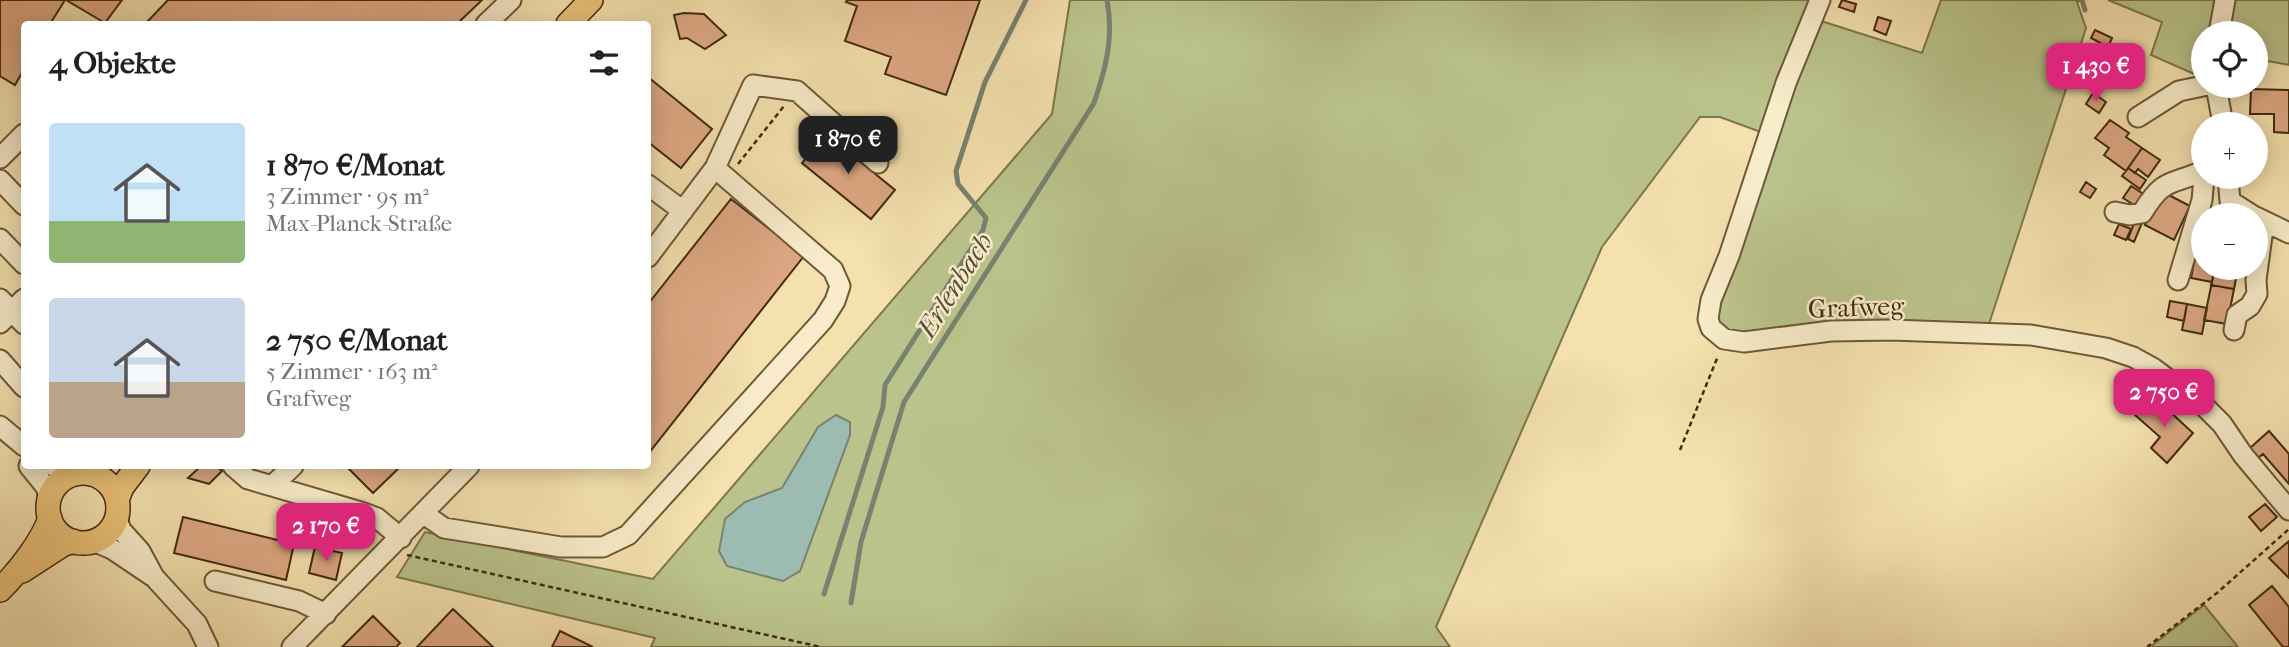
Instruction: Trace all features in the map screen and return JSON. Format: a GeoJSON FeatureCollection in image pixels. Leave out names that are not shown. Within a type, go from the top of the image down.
{"type":"FeatureCollection","features":[{"type":"Feature","properties":{"kind":"main road"},"geometry":{"type":"LineString","coordinates":[[571,21],[591,0]]}},
{"type":"Feature","properties":{"kind":"main road"},"geometry":{"type":"LineString","coordinates":[[8,582],[62,545],[108,533],[122,487],[136,469]]}},
{"type":"Feature","properties":{"kind":"main road"},"geometry":{"type":"LineString","coordinates":[[8,582],[43,535],[59,482],[84,470],[106,481],[117,509]]}},
{"type":"Feature","properties":{"kind":"main road"},"geometry":{"type":"LineString","coordinates":[[50,508],[58,532],[83,541]]}},
{"type":"Feature","properties":{"kind":"street"},"geometry":{"type":"LineString","coordinates":[[489,21],[511,0]]}},
{"type":"Feature","properties":{"kind":"street"},"geometry":{"type":"LineString","coordinates":[[1724,339],[1711,328],[1708,319],[1710,300],[1729,256],[1786,83],[1820,0]]}},
{"type":"Feature","properties":{"kind":"street"},"geometry":{"type":"LineString","coordinates":[[2221,21],[2225,0]]}},
{"type":"Feature","properties":{"kind":"street"},"geometry":{"type":"LineString","coordinates":[[651,253],[715,168],[753,85],[797,91],[877,163]]}},
{"type":"Feature","properties":{"kind":"street"},"geometry":{"type":"LineString","coordinates":[[2138,117],[2179,91],[2191,88]]}},
{"type":"Feature","properties":{"kind":"street"},"geometry":{"type":"LineString","coordinates":[[0,158],[21,137]]}},
{"type":"Feature","properties":{"kind":"street"},"geometry":{"type":"LineString","coordinates":[[424,514],[444,528],[561,547],[603,547],[628,535],[822,320],[835,301],[840,286],[833,270],[715,168]]}},
{"type":"Feature","properties":{"kind":"street"},"geometry":{"type":"LineString","coordinates":[[2115,212],[2130,215],[2142,213],[2156,189],[2169,181],[2191,175]]}},
{"type":"Feature","properties":{"kind":"street"},"geometry":{"type":"LineString","coordinates":[[0,180],[21,202]]}},
{"type":"Feature","properties":{"kind":"street"},"geometry":{"type":"LineString","coordinates":[[651,187],[683,211]]}},
{"type":"Feature","properties":{"kind":"street"},"geometry":{"type":"LineString","coordinates":[[2178,280],[2203,189]]}},
{"type":"Feature","properties":{"kind":"street"},"geometry":{"type":"LineString","coordinates":[[2268,223],[2289,233]]}},
{"type":"Feature","properties":{"kind":"street"},"geometry":{"type":"LineString","coordinates":[[0,239],[21,261]]}},
{"type":"Feature","properties":{"kind":"street"},"geometry":{"type":"LineString","coordinates":[[2234,330],[2237,315],[2250,306],[2257,294],[2256,280]]}},
{"type":"Feature","properties":{"kind":"street","name":"Grafweg"},"geometry":{"type":"LineString","coordinates":[[1724,339],[1744,342],[1831,331],[1914,331],[2031,335],[2106,348],[2133,357],[2153,368],[2205,407],[2222,424],[2243,455],[2289,510]]}},
{"type":"Feature","properties":{"kind":"street"},"geometry":{"type":"LineString","coordinates":[[0,360],[21,384]]}},
{"type":"Feature","properties":{"kind":"street"},"geometry":{"type":"LineString","coordinates":[[13,437],[21,453]]}},
{"type":"Feature","properties":{"kind":"street"},"geometry":{"type":"LineString","coordinates":[[32,469],[46,486],[50,508]]}},
{"type":"Feature","properties":{"kind":"street"},"geometry":{"type":"LineString","coordinates":[[236,469],[248,480],[362,512],[377,519],[401,538]]}},
{"type":"Feature","properties":{"kind":"street"},"geometry":{"type":"LineString","coordinates":[[272,486],[290,469]]}},
{"type":"Feature","properties":{"kind":"street"},"geometry":{"type":"LineString","coordinates":[[292,647],[466,469]]}},
{"type":"Feature","properties":{"kind":"street"},"geometry":{"type":"LineString","coordinates":[[117,509],[121,530],[140,551],[154,577]]}},
{"type":"Feature","properties":{"kind":"street"},"geometry":{"type":"LineString","coordinates":[[83,541],[112,549],[154,577],[188,612],[208,647]]}},
{"type":"Feature","properties":{"kind":"street"},"geometry":{"type":"LineString","coordinates":[[215,581],[299,601],[326,614]]}},
{"type":"Feature","properties":{"kind":"path"},"geometry":{"type":"LineString","coordinates":[[1680,450],[1724,339]]}},
{"type":"Feature","properties":{"kind":"path"},"geometry":{"type":"LineString","coordinates":[[2147,647],[2217,593],[2289,529]]}},
{"type":"Feature","properties":{"kind":"path"},"geometry":{"type":"LineString","coordinates":[[427,559],[821,647]]}},
{"type":"Feature","properties":{"kind":"green space"},"geometry":{"type":"Polygon","coordinates":[[[1070,0],[1816,0],[1766,134],[1720,117],[1700,117],[1602,247],[1436,627],[1450,647],[651,647],[655,638],[397,577],[425,532],[653,579],[1052,114],[1070,0]]]}},
{"type":"Feature","properties":{"kind":"green space"},"geometry":{"type":"Polygon","coordinates":[[[1941,0],[2082,0],[2077,2],[2086,28],[1987,330],[1732,336],[1717,324],[1716,301],[1818,20],[1922,53],[1941,0]]]}},
{"type":"Feature","properties":{"kind":"green space"},"geometry":{"type":"Polygon","coordinates":[[[2108,0],[2221,0],[2218,21],[2191,21],[2191,73],[2151,55],[2162,22],[2108,0]]]}},
{"type":"Feature","properties":{"kind":"green space"},"geometry":{"type":"Polygon","coordinates":[[[2234,0],[2289,0],[2289,65],[2268,61],[2268,21],[2230,21],[2234,0]]]}},
{"type":"Feature","properties":{"kind":"green space"},"geometry":{"type":"Polygon","coordinates":[[[2204,605],[2238,647],[2150,647],[2204,605]]]}},
{"type":"Feature","properties":{"kind":"water"},"geometry":{"type":"Polygon","coordinates":[[[836,415],[850,422],[850,435],[800,571],[783,581],[727,566],[719,551],[725,519],[745,502],[782,488],[818,427],[836,415]]]}},
{"type":"Feature","properties":{"kind":"building"},"geometry":{"type":"Polygon","coordinates":[[[0,0],[65,0],[52,21],[21,21],[21,74],[15,85],[0,76],[0,0]]]}},
{"type":"Feature","properties":{"kind":"building"},"geometry":{"type":"Polygon","coordinates":[[[66,0],[122,0],[106,21],[102,21],[66,0]]]}},
{"type":"Feature","properties":{"kind":"building"},"geometry":{"type":"Polygon","coordinates":[[[168,0],[482,0],[460,21],[148,21],[168,0]]]}},
{"type":"Feature","properties":{"kind":"building"},"geometry":{"type":"Polygon","coordinates":[[[980,0],[946,95],[885,74],[891,57],[845,41],[857,6],[846,2],[980,0]]]}},
{"type":"Feature","properties":{"kind":"building"},"geometry":{"type":"Polygon","coordinates":[[[1842,0],[1856,4],[1854,12],[1839,7],[1842,0]]]}},
{"type":"Feature","properties":{"kind":"building"},"geometry":{"type":"Polygon","coordinates":[[[704,14],[726,35],[705,49],[687,38],[680,39],[674,15],[704,14]]]}},
{"type":"Feature","properties":{"kind":"building"},"geometry":{"type":"Polygon","coordinates":[[[1878,17],[1891,21],[1886,35],[1874,30],[1878,17]]]}},
{"type":"Feature","properties":{"kind":"building"},"geometry":{"type":"Polygon","coordinates":[[[2095,30],[2112,38],[2108,47],[2091,38],[2095,30]]]}},
{"type":"Feature","properties":{"kind":"building"},"geometry":{"type":"Polygon","coordinates":[[[2098,45],[2129,64],[2121,79],[2105,70],[2100,80],[2084,72],[2098,45]]]}},
{"type":"Feature","properties":{"kind":"building"},"geometry":{"type":"Polygon","coordinates":[[[651,79],[712,129],[681,168],[651,144],[651,79]]]}},
{"type":"Feature","properties":{"kind":"building"},"geometry":{"type":"Polygon","coordinates":[[[2268,89],[2289,90],[2289,133],[2274,132],[2274,114],[2250,112],[2251,98],[2268,98],[2268,89]]]}},
{"type":"Feature","properties":{"kind":"building"},"geometry":{"type":"Polygon","coordinates":[[[2093,93],[2106,102],[2099,113],[2086,104],[2093,93]]]}},
{"type":"Feature","properties":{"kind":"building"},"geometry":{"type":"Polygon","coordinates":[[[2110,120],[2129,133],[2126,137],[2142,148],[2126,171],[2104,155],[2109,148],[2095,138],[2110,120]]]}},
{"type":"Feature","properties":{"kind":"building"},"geometry":{"type":"Polygon","coordinates":[[[826,134],[895,190],[871,219],[802,163],[826,134]]]}},
{"type":"Feature","properties":{"kind":"building"},"geometry":{"type":"Polygon","coordinates":[[[2142,148],[2160,160],[2148,177],[2138,169],[2135,173],[2128,168],[2142,148]]]}},
{"type":"Feature","properties":{"kind":"building"},"geometry":{"type":"Polygon","coordinates":[[[2128,168],[2146,180],[2140,189],[2122,176],[2128,168]]]}},
{"type":"Feature","properties":{"kind":"building"},"geometry":{"type":"Polygon","coordinates":[[[2086,182],[2096,189],[2090,198],[2080,192],[2086,182]]]}},
{"type":"Feature","properties":{"kind":"building"},"geometry":{"type":"Polygon","coordinates":[[[2131,186],[2145,195],[2137,207],[2123,198],[2131,186]]]}},
{"type":"Feature","properties":{"kind":"building"},"geometry":{"type":"Polygon","coordinates":[[[2161,191],[2190,206],[2174,240],[2145,225],[2161,191]]]}},
{"type":"Feature","properties":{"kind":"building"},"geometry":{"type":"Polygon","coordinates":[[[731,199],[804,256],[651,450],[651,300],[731,199]]]}},
{"type":"Feature","properties":{"kind":"building"},"geometry":{"type":"Polygon","coordinates":[[[2135,221],[2142,223],[2134,242],[2128,239],[2135,221]]]}},
{"type":"Feature","properties":{"kind":"building"},"geometry":{"type":"Polygon","coordinates":[[[2119,224],[2131,229],[2126,240],[2114,235],[2119,224]]]}},
{"type":"Feature","properties":{"kind":"building"},"geometry":{"type":"Polygon","coordinates":[[[2212,280],[2236,280],[2234,289],[2211,285],[2212,280]]]}},
{"type":"Feature","properties":{"kind":"building"},"geometry":{"type":"Polygon","coordinates":[[[2211,285],[2234,289],[2227,324],[2204,320],[2211,285]]]}},
{"type":"Feature","properties":{"kind":"building"},"geometry":{"type":"Polygon","coordinates":[[[2170,301],[2187,304],[2184,321],[2167,317],[2170,301]]]}},
{"type":"Feature","properties":{"kind":"building"},"geometry":{"type":"Polygon","coordinates":[[[2187,304],[2207,308],[2202,334],[2182,330],[2187,304]]]}},
{"type":"Feature","properties":{"kind":"building"},"geometry":{"type":"Polygon","coordinates":[[[2153,396],[2193,433],[2167,463],[2151,448],[2160,437],[2135,415],[2153,396]]]}},
{"type":"Feature","properties":{"kind":"building"},"geometry":{"type":"Polygon","coordinates":[[[2269,431],[2289,454],[2289,484],[2263,454],[2258,458],[2250,448],[2269,431]]]}},
{"type":"Feature","properties":{"kind":"building"},"geometry":{"type":"Polygon","coordinates":[[[198,469],[222,471],[209,484],[188,478],[198,469]]]}},
{"type":"Feature","properties":{"kind":"building"},"geometry":{"type":"Polygon","coordinates":[[[349,469],[398,469],[373,493],[349,469]]]}},
{"type":"Feature","properties":{"kind":"building"},"geometry":{"type":"Polygon","coordinates":[[[2265,504],[2277,517],[2261,531],[2249,517],[2265,504]]]}},
{"type":"Feature","properties":{"kind":"building"},"geometry":{"type":"Polygon","coordinates":[[[183,517],[294,544],[286,580],[174,553],[183,517]]]}},
{"type":"Feature","properties":{"kind":"building"},"geometry":{"type":"Polygon","coordinates":[[[2289,541],[2289,578],[2269,558],[2289,541]]]}},
{"type":"Feature","properties":{"kind":"building"},"geometry":{"type":"Polygon","coordinates":[[[315,547],[342,553],[336,580],[309,573],[315,547]]]}},
{"type":"Feature","properties":{"kind":"building"},"geometry":{"type":"Polygon","coordinates":[[[2272,586],[2289,607],[2289,647],[2283,647],[2249,605],[2272,586]]]}},
{"type":"Feature","properties":{"kind":"building"},"geometry":{"type":"Polygon","coordinates":[[[453,609],[493,647],[417,647],[453,609]]]}},
{"type":"Feature","properties":{"kind":"building"},"geometry":{"type":"Polygon","coordinates":[[[373,616],[400,643],[396,647],[342,647],[373,616]]]}},
{"type":"Feature","properties":{"kind":"building"},"geometry":{"type":"Polygon","coordinates":[[[560,631],[593,647],[552,647],[560,631]]]}},
{"type":"Feature","properties":{"kind":"waterway"},"geometry":{"type":"LineString","coordinates":[[824,594],[883,407],[885,385],[983,230],[986,218],[958,184],[956,171],[985,82],[1026,0]]}},
{"type":"Feature","properties":{"kind":"waterway","name":"Erlenbach"},"geometry":{"type":"LineString","coordinates":[[851,603],[861,542],[904,402],[1094,103],[1108,52],[1110,27],[1107,0]]}},
{"type":"Feature","properties":{"kind":"waterway"},"geometry":{"type":"LineString","coordinates":[[2082,0],[2085,10]]}}]}
